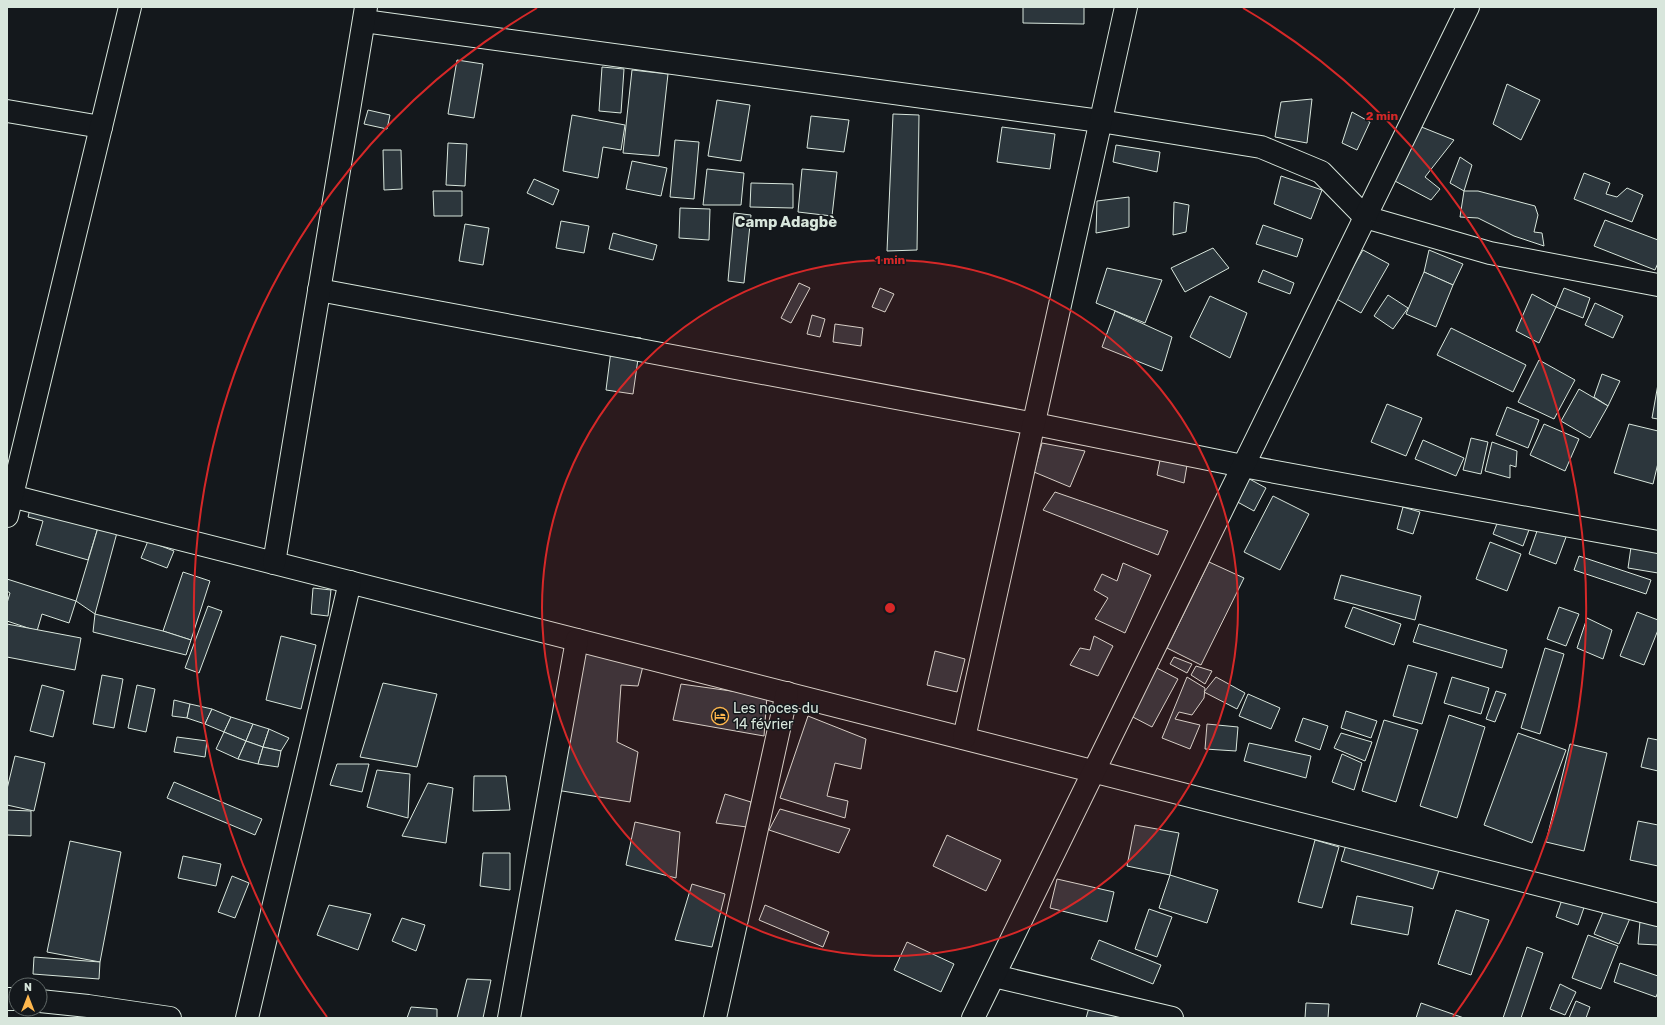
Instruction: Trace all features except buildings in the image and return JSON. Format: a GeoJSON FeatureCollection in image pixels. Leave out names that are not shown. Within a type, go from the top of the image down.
{"type":"FeatureCollection","features":[{"type":"Feature","properties":{"kind":"street"},"geometry":{"type":"LineString","coordinates":[[130,7],[8,502],[350,582],[1658,915]]}},
{"type":"Feature","properties":{"kind":"street"},"geometry":{"type":"LineString","coordinates":[[964,738],[1035,424],[1126,7]]}},
{"type":"Feature","properties":{"kind":"street"},"geometry":{"type":"LineString","coordinates":[[973,1018],[1468,7]]}},
{"type":"Feature","properties":{"kind":"street"},"geometry":{"type":"LineString","coordinates":[[274,563],[365,14],[1100,121],[1261,147],[1322,172],[1366,217],[1490,253],[1658,285]]}},
{"type":"Feature","properties":{"kind":"street"},"geometry":{"type":"LineString","coordinates":[[7,111],[101,127]]}},
{"type":"Feature","properties":{"kind":"street"},"geometry":{"type":"LineString","coordinates":[[319,290],[1035,424],[1243,466],[1658,542]]}},
{"type":"Feature","properties":{"kind":"street"},"geometry":{"type":"LineString","coordinates":[[247,1018],[350,582]]}},
{"type":"Feature","properties":{"kind":"street"},"geometry":{"type":"LineString","coordinates":[[509,1018],[577,640]]}},
{"type":"Feature","properties":{"kind":"street"},"geometry":{"type":"LineString","coordinates":[[715,1018],[787,693]]}},
{"type":"Feature","properties":{"kind":"street"},"geometry":{"type":"LineString","coordinates":[[994,976],[1172,1018]]}},
{"type":"Feature","properties":{"kind":"street"},"geometry":{"type":"LineString","coordinates":[[48,1002],[170,1018]]}},
{"type":"Feature","properties":{"kind":"place","name":"Les noces du 14 février"},"geometry":{"type":"Point","coordinates":[720,716]}},
{"type":"Feature","properties":{"kind":"district","name":"Camp Adagbè"},"geometry":{"type":"Point","coordinates":[786,222]}}]}
